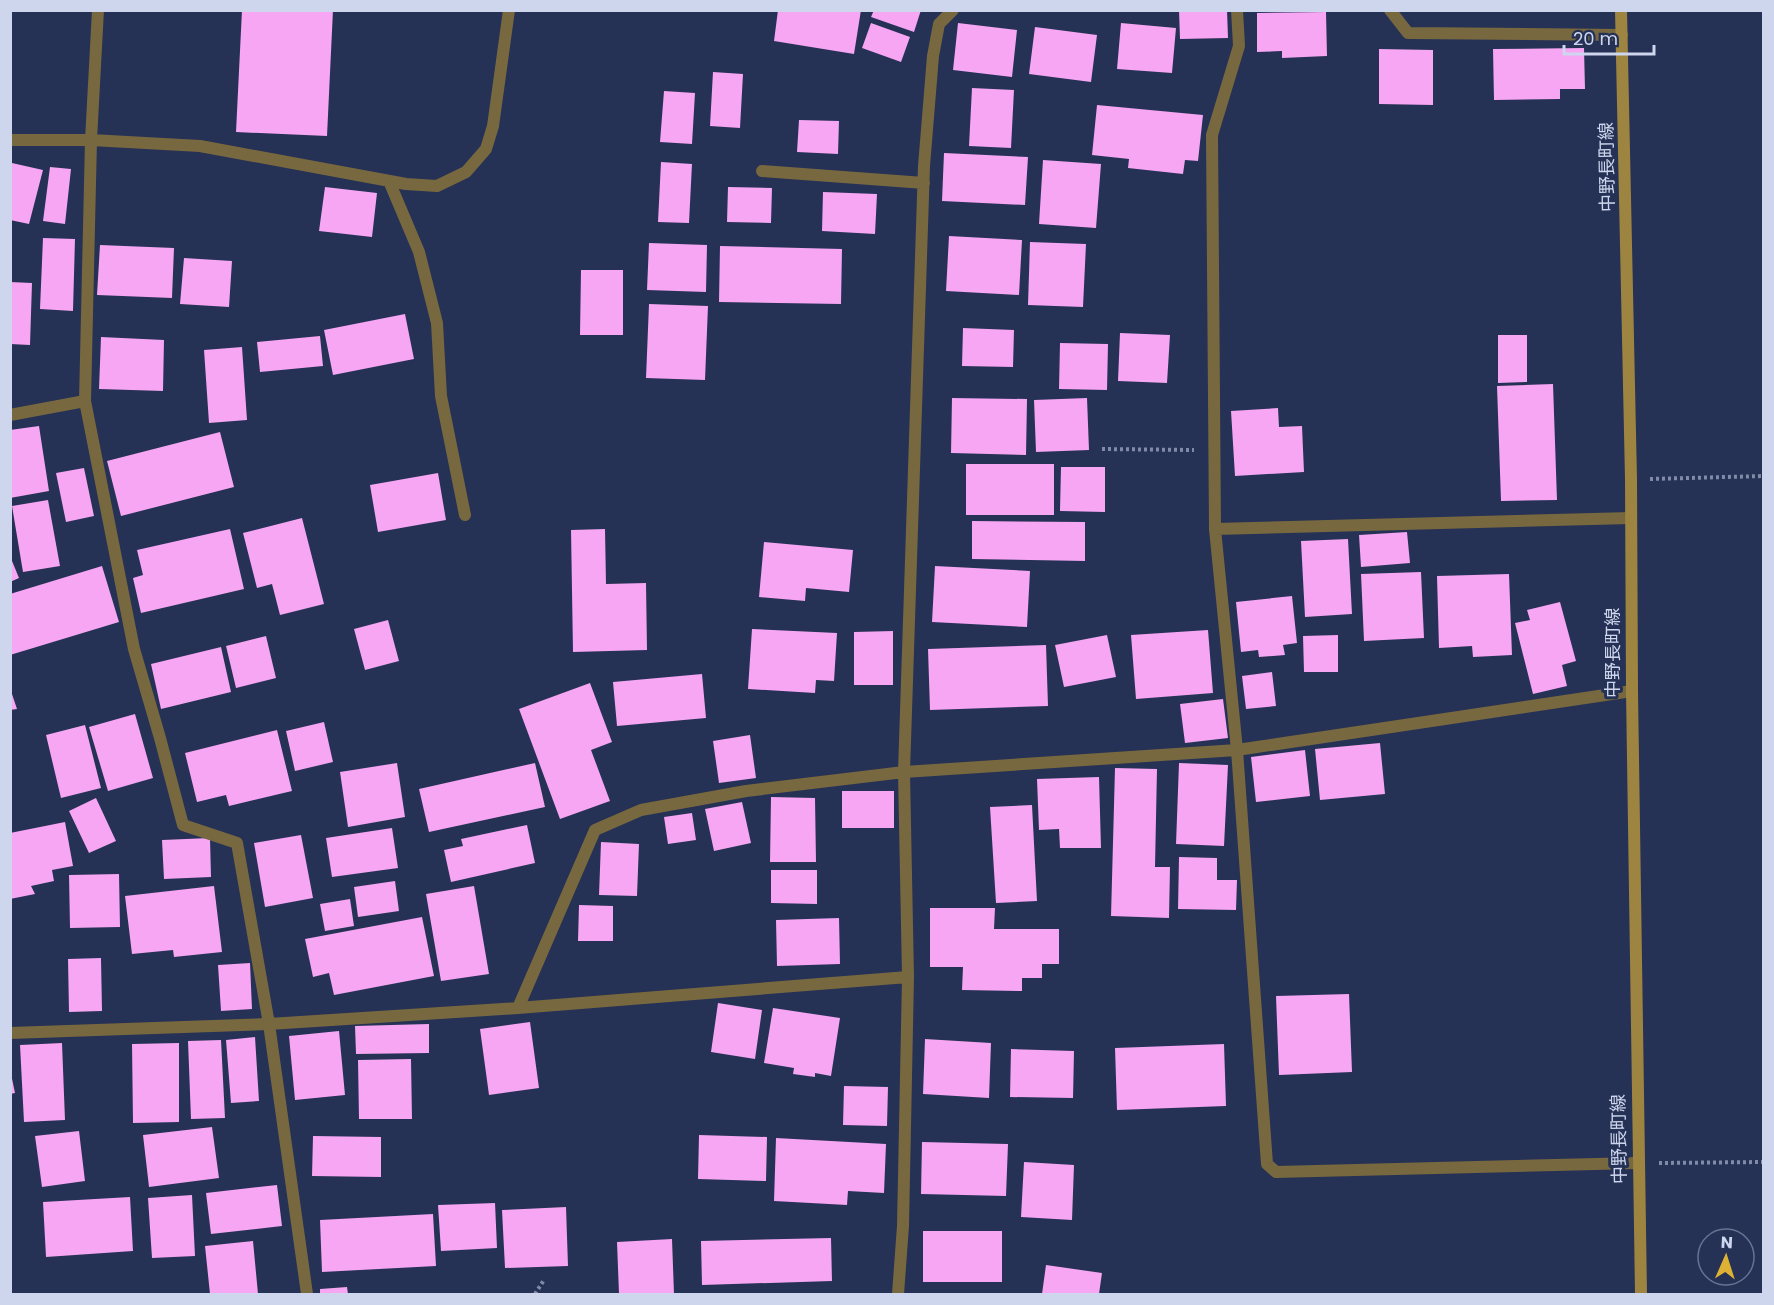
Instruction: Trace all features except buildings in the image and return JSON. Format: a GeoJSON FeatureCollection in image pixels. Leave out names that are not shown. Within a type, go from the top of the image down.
{"type":"FeatureCollection","features":[{"type":"Feature","properties":{"kind":"main road","name":"中野長町線"},"geometry":{"type":"LineString","coordinates":[[1622,10],[1631,479],[1637,1163],[1641,1294]]}},
{"type":"Feature","properties":{"kind":"lane"},"geometry":{"type":"LineString","coordinates":[[98,10],[91,140],[86,401],[134,649],[183,825],[237,843],[269,1024],[307,1294]]}},
{"type":"Feature","properties":{"kind":"lane"},"geometry":{"type":"LineString","coordinates":[[10,140],[91,140],[200,146],[389,181],[437,186],[466,172],[486,149],[493,126],[509,10]]}},
{"type":"Feature","properties":{"kind":"lane"},"geometry":{"type":"LineString","coordinates":[[898,1294],[903,1226],[908,976],[904,772],[924,183],[933,56],[939,24],[952,10]]}},
{"type":"Feature","properties":{"kind":"lane"},"geometry":{"type":"LineString","coordinates":[[1237,10],[1239,46],[1212,135],[1215,529],[1238,750],[1267,1164],[1276,1172],[1637,1163]]}},
{"type":"Feature","properties":{"kind":"lane"},"geometry":{"type":"LineString","coordinates":[[1390,10],[1408,33],[1622,35]]}},
{"type":"Feature","properties":{"kind":"lane"},"geometry":{"type":"LineString","coordinates":[[762,171],[924,183]]}},
{"type":"Feature","properties":{"kind":"lane"},"geometry":{"type":"LineString","coordinates":[[389,181],[419,252],[437,323],[441,396],[465,515]]}},
{"type":"Feature","properties":{"kind":"lane"},"geometry":{"type":"LineString","coordinates":[[10,414],[86,401]]}},
{"type":"Feature","properties":{"kind":"lane"},"geometry":{"type":"LineString","coordinates":[[1215,529],[1631,518]]}},
{"type":"Feature","properties":{"kind":"lane"},"geometry":{"type":"LineString","coordinates":[[518,1008],[595,830],[641,810],[746,791],[904,772],[1238,750],[1632,691]]}},
{"type":"Feature","properties":{"kind":"lane"},"geometry":{"type":"LineString","coordinates":[[10,1033],[269,1024],[518,1008],[908,976]]}},
{"type":"Feature","properties":{"kind":"path"},"geometry":{"type":"LineString","coordinates":[[1102,449],[1214,450]]}},
{"type":"Feature","properties":{"kind":"path"},"geometry":{"type":"LineString","coordinates":[[1631,479],[1764,476]]}},
{"type":"Feature","properties":{"kind":"path"},"geometry":{"type":"LineString","coordinates":[[1637,1163],[1764,1162]]}},
{"type":"Feature","properties":{"kind":"path"},"geometry":{"type":"LineString","coordinates":[[535,1294],[544,1280]]}}]}
